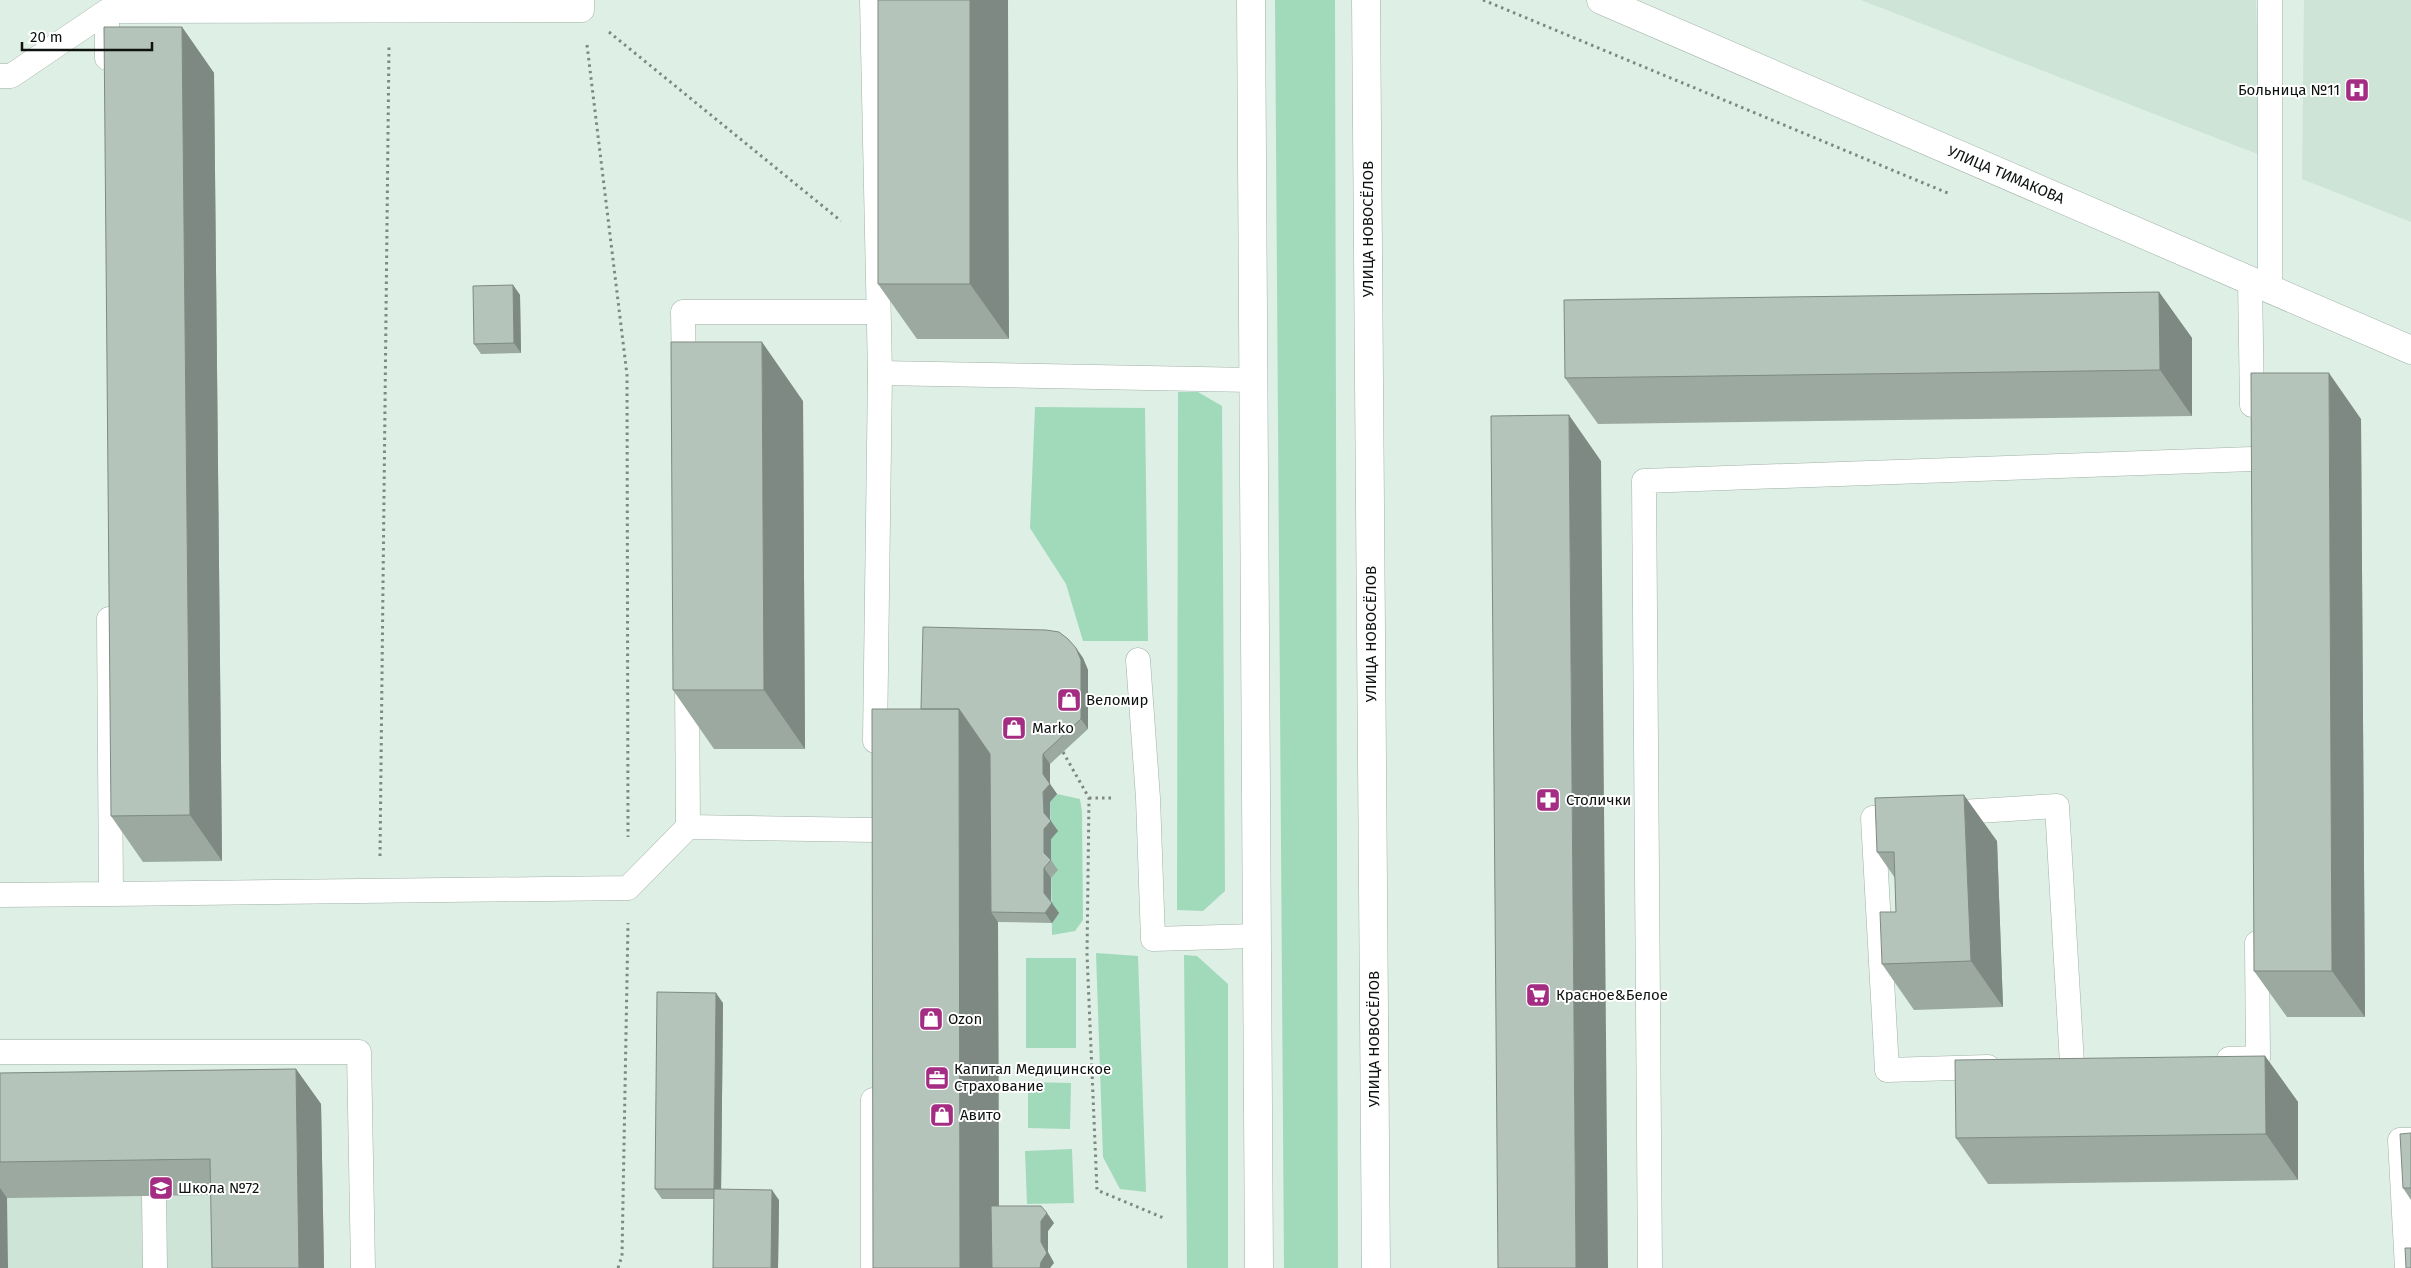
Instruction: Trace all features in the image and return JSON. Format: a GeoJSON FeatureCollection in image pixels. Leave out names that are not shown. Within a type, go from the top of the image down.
{"type":"FeatureCollection","features":[{"type":"Feature","properties":{"kind":"main road"},"geometry":{"type":"LineString","coordinates":[[1251,0],[1259,1268]]}},
{"type":"Feature","properties":{"kind":"main road","name":"УЛИЦА НОВОСЁЛОВ"},"geometry":{"type":"LineString","coordinates":[[1366,0],[1376,1268]]}},
{"type":"Feature","properties":{"kind":"main road","name":"УЛИЦА ТИМАКОВА"},"geometry":{"type":"LineString","coordinates":[[1602,0],[2411,350]]}},
{"type":"Feature","properties":{"kind":"lane"},"geometry":{"type":"LineString","coordinates":[[872,0],[880,373],[875,760]]}},
{"type":"Feature","properties":{"kind":"lane"},"geometry":{"type":"LineString","coordinates":[[1650,1268],[1644,480],[2252,453],[2270,0]]}},
{"type":"Feature","properties":{"kind":"lane"},"geometry":{"type":"LineString","coordinates":[[0,76],[11,76],[106,11],[390,5],[582,5]]}},
{"type":"Feature","properties":{"kind":"lane"},"geometry":{"type":"LineString","coordinates":[[106,11],[107,80]]}},
{"type":"Feature","properties":{"kind":"lane"},"geometry":{"type":"LineString","coordinates":[[684,392],[683,312],[878,312]]}},
{"type":"Feature","properties":{"kind":"lane"},"geometry":{"type":"LineString","coordinates":[[880,373],[1252,380]]}},
{"type":"Feature","properties":{"kind":"lane"},"geometry":{"type":"LineString","coordinates":[[109,596],[111,894]]}},
{"type":"Feature","properties":{"kind":"lane"},"geometry":{"type":"LineString","coordinates":[[0,895],[628,888],[688,827],[687,659]]}},
{"type":"Feature","properties":{"kind":"lane"},"geometry":{"type":"LineString","coordinates":[[1138,660],[1148,798],[1152,939],[1256,936]]}},
{"type":"Feature","properties":{"kind":"lane"},"geometry":{"type":"LineString","coordinates":[[2013,1066],[1887,1070],[1873,818],[2057,806],[2072,1064]]}},
{"type":"Feature","properties":{"kind":"lane"},"geometry":{"type":"LineString","coordinates":[[688,827],[874,830]]}},
{"type":"Feature","properties":{"kind":"lane"},"geometry":{"type":"LineString","coordinates":[[2209,1060],[2258,1058],[2257,918]]}},
{"type":"Feature","properties":{"kind":"lane"},"geometry":{"type":"LineString","coordinates":[[0,1052],[154,1061],[360,1052],[363,1268]]}},
{"type":"Feature","properties":{"kind":"lane"},"geometry":{"type":"LineString","coordinates":[[873,1079],[873,1268]]}},
{"type":"Feature","properties":{"kind":"lane"},"geometry":{"type":"LineString","coordinates":[[2407,1268],[2400,1140],[2411,1140]]}},
{"type":"Feature","properties":{"kind":"lane"},"geometry":{"type":"LineString","coordinates":[[154,1196],[155,1268]]}},
{"type":"Feature","properties":{"kind":"path"},"geometry":{"type":"LineString","coordinates":[[1483,0],[1958,198]]}},
{"type":"Feature","properties":{"kind":"path"},"geometry":{"type":"LineString","coordinates":[[380,891],[390,5]]}},
{"type":"Feature","properties":{"kind":"path"},"geometry":{"type":"LineString","coordinates":[[582,5],[877,249]]}},
{"type":"Feature","properties":{"kind":"path"},"geometry":{"type":"LineString","coordinates":[[582,5],[627,375],[628,888],[622,1256],[618,1268]]}},
{"type":"Feature","properties":{"kind":"path"},"geometry":{"type":"LineString","coordinates":[[1063,752],[1090,798],[1087,954],[1096,1190],[1166,1219]]}},
{"type":"Feature","properties":{"kind":"shaded area"},"geometry":{"type":"Polygon","coordinates":[[[1861,0],[2256,0],[2260,155],[1861,0]]]}},
{"type":"Feature","properties":{"kind":"shaded area","name":"Больница №11"},"geometry":{"type":"Polygon","coordinates":[[[2304,0],[2411,0],[2411,222],[2302,179],[2304,0]]]}},
{"type":"Feature","properties":{"kind":"shaded area","name":"Школа №72"},"geometry":{"type":"Polygon","coordinates":[[[321,1104],[323,1268],[0,1268],[0,1109],[321,1104]]]}},
{"type":"Feature","properties":{"kind":"green space"},"geometry":{"type":"Polygon","coordinates":[[[1275,0],[1335,0],[1338,1268],[1284,1268],[1275,0]]]}},
{"type":"Feature","properties":{"kind":"green space"},"geometry":{"type":"Polygon","coordinates":[[[1178,392],[1198,392],[1222,406],[1225,891],[1203,911],[1177,910],[1178,392]]]}},
{"type":"Feature","properties":{"kind":"green space"},"geometry":{"type":"Polygon","coordinates":[[[1035,407],[1145,408],[1148,641],[1083,641],[1066,584],[1030,528],[1035,407]]]}},
{"type":"Feature","properties":{"kind":"green space"},"geometry":{"type":"Polygon","coordinates":[[[1057,794],[1080,799],[1082,812],[1083,920],[1075,931],[1052,935],[1050,802],[1057,794]]]}},
{"type":"Feature","properties":{"kind":"green space"},"geometry":{"type":"Polygon","coordinates":[[[1096,953],[1138,956],[1146,1192],[1120,1189],[1103,1157],[1096,953]]]}},
{"type":"Feature","properties":{"kind":"green space"},"geometry":{"type":"Polygon","coordinates":[[[1184,955],[1197,956],[1228,984],[1228,1268],[1187,1268],[1184,955]]]}},
{"type":"Feature","properties":{"kind":"green space"},"geometry":{"type":"Polygon","coordinates":[[[1026,958],[1076,958],[1076,1048],[1026,1048],[1026,958]]]}},
{"type":"Feature","properties":{"kind":"green space"},"geometry":{"type":"Polygon","coordinates":[[[1028,1082],[1071,1083],[1070,1129],[1028,1128],[1028,1082]]]}},
{"type":"Feature","properties":{"kind":"green space"},"geometry":{"type":"Polygon","coordinates":[[[1072,1149],[1074,1203],[1027,1204],[1025,1151],[1072,1149]]]}},
{"type":"Feature","properties":{"kind":"building"},"geometry":{"type":"Polygon","coordinates":[[[878,0],[970,0],[970,284],[878,284],[878,0]]]}},
{"type":"Feature","properties":{"kind":"building"},"geometry":{"type":"Polygon","coordinates":[[[104,27],[182,27],[190,815],[111,816],[104,27]]]}},
{"type":"Feature","properties":{"kind":"building"},"geometry":{"type":"Polygon","coordinates":[[[513,285],[514,343],[474,344],[473,286],[513,285]]]}},
{"type":"Feature","properties":{"kind":"building"},"geometry":{"type":"Polygon","coordinates":[[[2159,292],[2160,370],[1565,378],[1564,300],[2159,292]]]}},
{"type":"Feature","properties":{"kind":"building"},"geometry":{"type":"Polygon","coordinates":[[[671,342],[762,342],[764,690],[673,690],[671,342]]]}},
{"type":"Feature","properties":{"kind":"building"},"geometry":{"type":"Polygon","coordinates":[[[2251,373],[2329,373],[2332,971],[2254,971],[2251,373]]]}},
{"type":"Feature","properties":{"kind":"building"},"geometry":{"type":"Polygon","coordinates":[[[1569,415],[1576,1268],[1498,1268],[1491,416],[1569,415]]]}},
{"type":"Feature","properties":{"kind":"building"},"geometry":{"type":"Polygon","coordinates":[[[923,627],[1046,630],[1059,632],[1076,648],[1081,660],[1081,719],[1043,754],[1043,774],[1050,784],[1043,792],[1044,813],[1051,821],[1044,829],[1044,853],[1051,860],[1044,868],[1044,893],[1052,903],[1045,913],[991,912],[990,754],[959,709],[921,709],[923,627]]]}},
{"type":"Feature","properties":{"kind":"building"},"geometry":{"type":"Polygon","coordinates":[[[872,709],[959,709],[960,1268],[873,1268],[872,709]]]}},
{"type":"Feature","properties":{"kind":"building"},"geometry":{"type":"Polygon","coordinates":[[[1964,795],[1971,961],[1882,964],[1880,912],[1896,912],[1894,852],[1877,852],[1875,798],[1964,795]]]}},
{"type":"Feature","properties":{"kind":"building"},"geometry":{"type":"Polygon","coordinates":[[[657,992],[716,993],[714,1189],[655,1189],[657,992]]]}},
{"type":"Feature","properties":{"kind":"building"},"geometry":{"type":"Polygon","coordinates":[[[2265,1056],[2266,1134],[1956,1138],[1955,1060],[2265,1056]]]}},
{"type":"Feature","properties":{"kind":"building","name":"Школа №72"},"geometry":{"type":"Polygon","coordinates":[[[296,1069],[299,1268],[212,1268],[210,1159],[0,1162],[0,1073],[296,1069]]]}},
{"type":"Feature","properties":{"kind":"building"},"geometry":{"type":"Polygon","coordinates":[[[2411,1133],[2411,1188],[2403,1188],[2400,1134],[2411,1133]]]}},
{"type":"Feature","properties":{"kind":"building"},"geometry":{"type":"Polygon","coordinates":[[[714,1189],[772,1190],[771,1268],[713,1268],[714,1189]]]}},
{"type":"Feature","properties":{"kind":"building"},"geometry":{"type":"Polygon","coordinates":[[[991,1206],[1041,1206],[1047,1213],[1041,1221],[1041,1242],[1047,1253],[1041,1262],[1040,1268],[992,1268],[991,1206]]]}},
{"type":"Feature","properties":{"kind":"building"},"geometry":{"type":"Polygon","coordinates":[[[2405,1248],[2411,1248],[2411,1268],[2406,1268],[2405,1248]]]}},
{"type":"Feature","properties":{"kind":"place","name":"Больница №11"},"geometry":{"type":"Point","coordinates":[2357,90]}},
{"type":"Feature","properties":{"kind":"place","name":"Веломир"},"geometry":{"type":"Point","coordinates":[1069,700]}},
{"type":"Feature","properties":{"kind":"place","name":"Marko"},"geometry":{"type":"Point","coordinates":[1014,728]}},
{"type":"Feature","properties":{"kind":"place","name":"Столички"},"geometry":{"type":"Point","coordinates":[1548,800]}},
{"type":"Feature","properties":{"kind":"place","name":"Красное&Белое"},"geometry":{"type":"Point","coordinates":[1538,995]}},
{"type":"Feature","properties":{"kind":"place","name":"Ozon"},"geometry":{"type":"Point","coordinates":[931,1019]}},
{"type":"Feature","properties":{"kind":"place","name":"Капитал Медицинское Страхование"},"geometry":{"type":"Point","coordinates":[937,1078]}},
{"type":"Feature","properties":{"kind":"place","name":"Авито"},"geometry":{"type":"Point","coordinates":[942,1115]}},
{"type":"Feature","properties":{"kind":"place","name":"Школа №72"},"geometry":{"type":"Point","coordinates":[161,1188]}}]}
